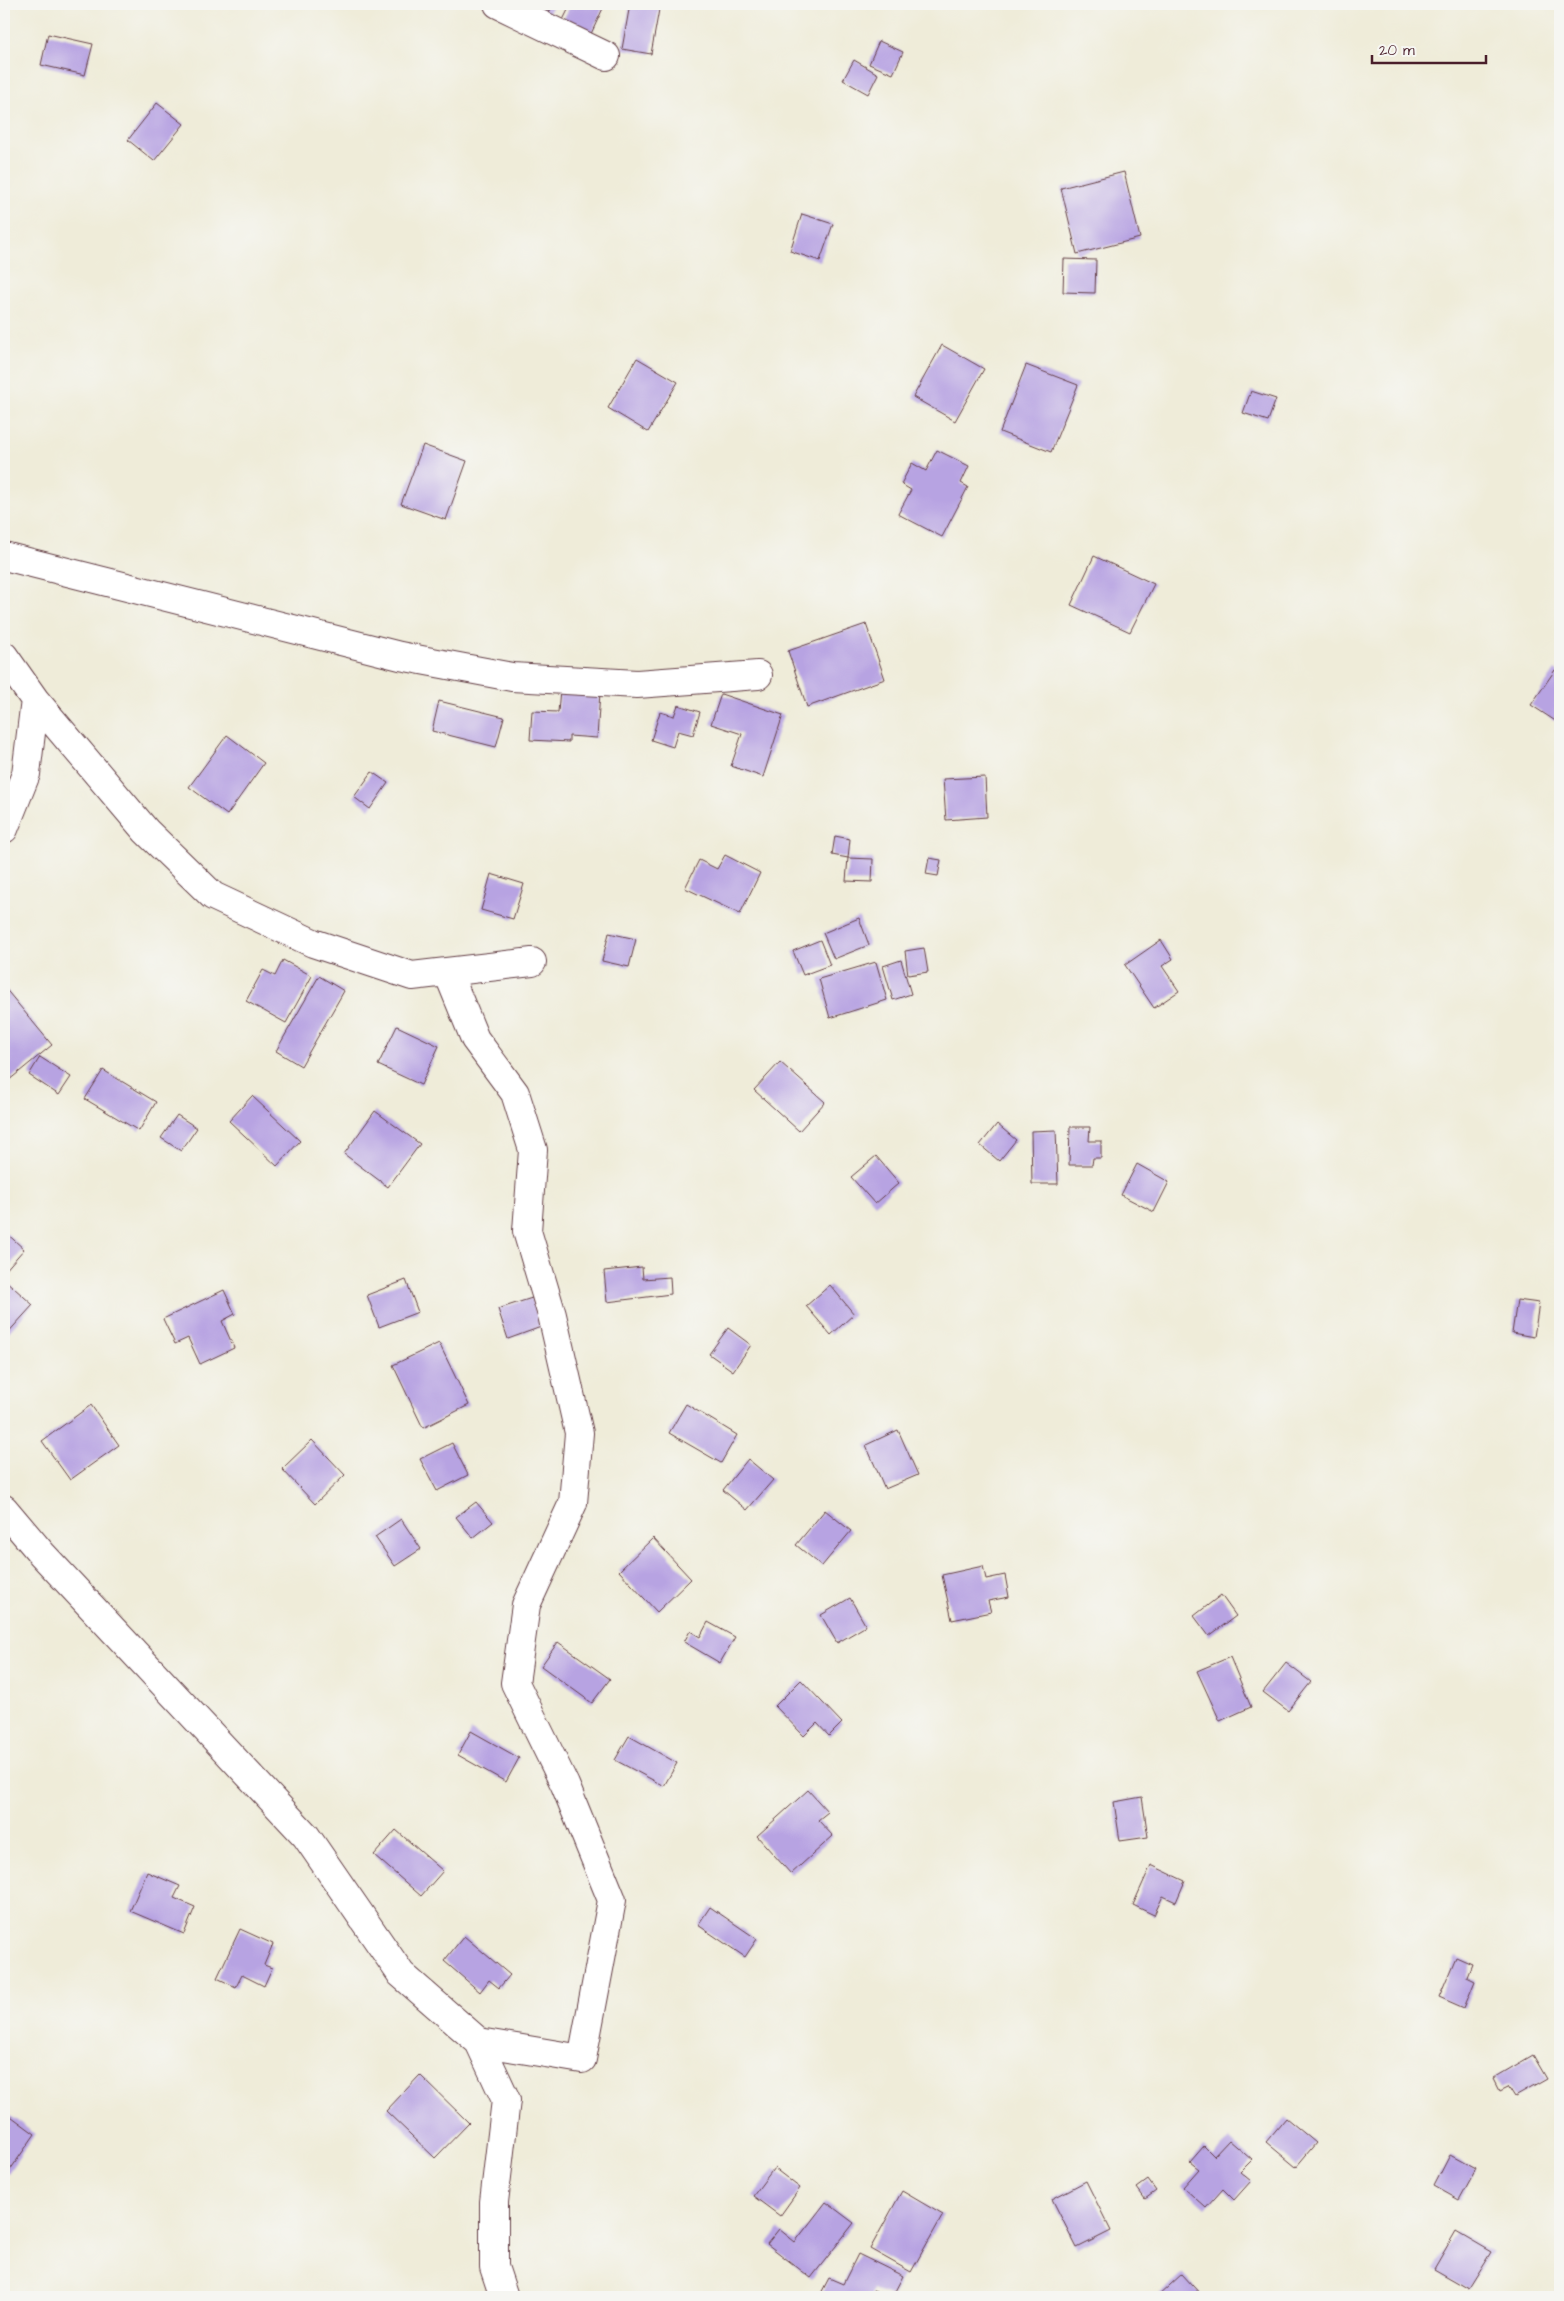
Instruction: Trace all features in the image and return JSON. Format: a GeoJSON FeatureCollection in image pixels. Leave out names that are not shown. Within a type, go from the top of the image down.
{"type":"FeatureCollection","features":[{"type":"Feature","properties":{"kind":"street"},"geometry":{"type":"LineString","coordinates":[[498,4],[606,56]]}},
{"type":"Feature","properties":{"kind":"street"},"geometry":{"type":"LineString","coordinates":[[4,556],[400,656],[512,677],[637,684],[758,675]]}},
{"type":"Feature","properties":{"kind":"street"},"geometry":{"type":"LineString","coordinates":[[4,656],[35,700],[146,831],[213,896],[313,943],[412,976],[532,962]]}},
{"type":"Feature","properties":{"kind":"street"},"geometry":{"type":"LineString","coordinates":[[4,829],[26,774],[35,700]]}},
{"type":"Feature","properties":{"kind":"street"},"geometry":{"type":"LineString","coordinates":[[448,973],[474,1039],[515,1094],[533,1150],[527,1231],[552,1315],[579,1433],[573,1503],[526,1605],[515,1683],[565,1785],[612,1900],[582,2059],[479,2042]]}},
{"type":"Feature","properties":{"kind":"street"},"geometry":{"type":"LineString","coordinates":[[4,1509],[42,1554],[306,1836],[401,1974],[479,2042],[506,2100],[494,2212],[494,2266],[504,2297]]}},
{"type":"Feature","properties":{"kind":"building"},"geometry":{"type":"Polygon","coordinates":[[[521,4],[554,4],[547,16],[521,4]]]}},
{"type":"Feature","properties":{"kind":"building"},"geometry":{"type":"Polygon","coordinates":[[[571,4],[605,4],[590,36],[562,22],[571,4]]]}},
{"type":"Feature","properties":{"kind":"building"},"geometry":{"type":"Polygon","coordinates":[[[630,4],[660,4],[651,54],[622,49],[630,4]]]}},
{"type":"Feature","properties":{"kind":"building"},"geometry":{"type":"Polygon","coordinates":[[[48,34],[93,44],[85,75],[41,65],[48,34]]]}},
{"type":"Feature","properties":{"kind":"building"},"geometry":{"type":"Polygon","coordinates":[[[879,41],[903,52],[893,74],[869,64],[879,41]]]}},
{"type":"Feature","properties":{"kind":"building"},"geometry":{"type":"Polygon","coordinates":[[[854,60],[878,74],[868,94],[843,80],[854,60]]]}},
{"type":"Feature","properties":{"kind":"building"},"geometry":{"type":"Polygon","coordinates":[[[157,103],[184,124],[154,161],[128,140],[157,103]]]}},
{"type":"Feature","properties":{"kind":"building"},"geometry":{"type":"Polygon","coordinates":[[[1124,172],[1140,238],[1077,254],[1061,188],[1124,172]]]}},
{"type":"Feature","properties":{"kind":"building"},"geometry":{"type":"Polygon","coordinates":[[[802,214],[833,224],[820,261],[790,251],[802,214]]]}},
{"type":"Feature","properties":{"kind":"building"},"geometry":{"type":"Polygon","coordinates":[[[1064,259],[1096,260],[1095,293],[1063,292],[1064,259]]]}},
{"type":"Feature","properties":{"kind":"building"},"geometry":{"type":"Polygon","coordinates":[[[942,345],[984,369],[955,421],[913,397],[942,345]]]}},
{"type":"Feature","properties":{"kind":"building"},"geometry":{"type":"Polygon","coordinates":[[[637,358],[678,382],[648,432],[608,408],[637,358]]]}},
{"type":"Feature","properties":{"kind":"building"},"geometry":{"type":"Polygon","coordinates":[[[1026,365],[1078,385],[1051,452],[1000,432],[1026,365]]]}},
{"type":"Feature","properties":{"kind":"building"},"geometry":{"type":"Polygon","coordinates":[[[1251,391],[1276,399],[1268,421],[1243,413],[1251,391]]]}},
{"type":"Feature","properties":{"kind":"building"},"geometry":{"type":"Polygon","coordinates":[[[423,445],[467,461],[446,520],[401,504],[423,445]]]}},
{"type":"Feature","properties":{"kind":"building"},"geometry":{"type":"Polygon","coordinates":[[[937,450],[969,466],[961,483],[968,487],[942,537],[898,514],[911,490],[901,484],[912,463],[926,471],[937,450]]]}},
{"type":"Feature","properties":{"kind":"building"},"geometry":{"type":"Polygon","coordinates":[[[1094,556],[1154,584],[1130,632],[1071,605],[1094,556]]]}},
{"type":"Feature","properties":{"kind":"building"},"geometry":{"type":"Polygon","coordinates":[[[866,624],[885,679],[807,707],[788,651],[866,624]]]}},
{"type":"Feature","properties":{"kind":"building"},"geometry":{"type":"Polygon","coordinates":[[[1555,670],[1560,674],[1560,724],[1531,705],[1555,670]]]}},
{"type":"Feature","properties":{"kind":"building"},"geometry":{"type":"Polygon","coordinates":[[[560,689],[600,692],[597,738],[569,736],[569,742],[530,740],[532,711],[558,712],[560,689]]]}},
{"type":"Feature","properties":{"kind":"building"},"geometry":{"type":"Polygon","coordinates":[[[721,694],[783,715],[763,777],[731,766],[742,734],[711,724],[721,694]]]}},
{"type":"Feature","properties":{"kind":"building"},"geometry":{"type":"Polygon","coordinates":[[[439,701],[504,717],[496,747],[432,731],[439,701]]]}},
{"type":"Feature","properties":{"kind":"building"},"geometry":{"type":"Polygon","coordinates":[[[678,705],[700,712],[693,735],[678,731],[673,747],[651,740],[660,712],[674,716],[678,705]]]}},
{"type":"Feature","properties":{"kind":"building"},"geometry":{"type":"Polygon","coordinates":[[[227,735],[264,763],[227,815],[189,787],[227,735]]]}},
{"type":"Feature","properties":{"kind":"building"},"geometry":{"type":"Polygon","coordinates":[[[372,772],[388,783],[370,809],[354,797],[372,772]]]}},
{"type":"Feature","properties":{"kind":"building"},"geometry":{"type":"Polygon","coordinates":[[[985,777],[987,817],[946,820],[943,779],[985,777]]]}},
{"type":"Feature","properties":{"kind":"building"},"geometry":{"type":"Polygon","coordinates":[[[835,836],[850,839],[848,858],[832,855],[835,836]]]}},
{"type":"Feature","properties":{"kind":"building"},"geometry":{"type":"Polygon","coordinates":[[[725,855],[760,873],[740,914],[685,888],[699,860],[717,869],[725,855]]]}},
{"type":"Feature","properties":{"kind":"building"},"geometry":{"type":"Polygon","coordinates":[[[848,858],[873,859],[872,882],[846,881],[848,858]]]}},
{"type":"Feature","properties":{"kind":"building"},"geometry":{"type":"Polygon","coordinates":[[[929,858],[941,860],[938,876],[926,874],[929,858]]]}},
{"type":"Feature","properties":{"kind":"building"},"geometry":{"type":"Polygon","coordinates":[[[491,874],[524,884],[513,919],[481,910],[491,874]]]}},
{"type":"Feature","properties":{"kind":"building"},"geometry":{"type":"Polygon","coordinates":[[[859,918],[869,945],[834,959],[823,933],[859,918]]]}},
{"type":"Feature","properties":{"kind":"building"},"geometry":{"type":"Polygon","coordinates":[[[609,933],[636,939],[629,967],[602,961],[609,933]]]}},
{"type":"Feature","properties":{"kind":"building"},"geometry":{"type":"Polygon","coordinates":[[[820,940],[830,965],[803,975],[793,951],[820,940]]]}},
{"type":"Feature","properties":{"kind":"building"},"geometry":{"type":"Polygon","coordinates":[[[1161,940],[1173,959],[1162,966],[1179,991],[1154,1008],[1125,965],[1161,940]]]}},
{"type":"Feature","properties":{"kind":"building"},"geometry":{"type":"Polygon","coordinates":[[[924,948],[928,972],[908,975],[905,951],[924,948]]]}},
{"type":"Feature","properties":{"kind":"building"},"geometry":{"type":"Polygon","coordinates":[[[283,960],[312,976],[286,1023],[246,1001],[263,970],[275,976],[283,960]]]}},
{"type":"Feature","properties":{"kind":"building"},"geometry":{"type":"Polygon","coordinates":[[[901,960],[911,994],[893,1000],[883,966],[901,960]]]}},
{"type":"Feature","properties":{"kind":"building"},"geometry":{"type":"Polygon","coordinates":[[[876,962],[887,1000],[830,1018],[819,979],[876,962]]]}},
{"type":"Feature","properties":{"kind":"building"},"geometry":{"type":"Polygon","coordinates":[[[319,976],[344,991],[301,1066],[276,1051],[319,976]]]}},
{"type":"Feature","properties":{"kind":"building"},"geometry":{"type":"Polygon","coordinates":[[[4,987],[52,1045],[8,1081],[4,1076],[4,987]]]}},
{"type":"Feature","properties":{"kind":"building"},"geometry":{"type":"Polygon","coordinates":[[[397,1026],[439,1046],[421,1085],[378,1065],[397,1026]]]}},
{"type":"Feature","properties":{"kind":"building"},"geometry":{"type":"Polygon","coordinates":[[[40,1057],[71,1077],[59,1095],[29,1075],[40,1057]]]}},
{"type":"Feature","properties":{"kind":"building"},"geometry":{"type":"Polygon","coordinates":[[[780,1062],[825,1102],[799,1131],[754,1090],[780,1062]]]}},
{"type":"Feature","properties":{"kind":"building"},"geometry":{"type":"Polygon","coordinates":[[[103,1070],[156,1102],[139,1131],[85,1099],[103,1070]]]}},
{"type":"Feature","properties":{"kind":"building"},"geometry":{"type":"Polygon","coordinates":[[[252,1096],[300,1141],[277,1166],[229,1121],[252,1096]]]}},
{"type":"Feature","properties":{"kind":"building"},"geometry":{"type":"Polygon","coordinates":[[[375,1111],[420,1144],[388,1187],[344,1154],[375,1111]]]}},
{"type":"Feature","properties":{"kind":"building"},"geometry":{"type":"Polygon","coordinates":[[[177,1115],[197,1128],[181,1151],[161,1138],[177,1115]]]}},
{"type":"Feature","properties":{"kind":"building"},"geometry":{"type":"Polygon","coordinates":[[[997,1124],[1016,1140],[999,1161],[980,1145],[997,1124]]]}},
{"type":"Feature","properties":{"kind":"building"},"geometry":{"type":"Polygon","coordinates":[[[1070,1127],[1090,1127],[1089,1141],[1101,1141],[1101,1158],[1093,1158],[1092,1165],[1069,1165],[1070,1127]]]}},
{"type":"Feature","properties":{"kind":"building"},"geometry":{"type":"Polygon","coordinates":[[[1056,1130],[1058,1184],[1032,1184],[1031,1131],[1056,1130]]]}},
{"type":"Feature","properties":{"kind":"building"},"geometry":{"type":"Polygon","coordinates":[[[876,1156],[899,1183],[875,1204],[851,1177],[876,1156]]]}},
{"type":"Feature","properties":{"kind":"building"},"geometry":{"type":"Polygon","coordinates":[[[1137,1164],[1169,1182],[1154,1212],[1121,1195],[1137,1164]]]}},
{"type":"Feature","properties":{"kind":"building"},"geometry":{"type":"Polygon","coordinates":[[[4,1231],[24,1249],[4,1272],[4,1231]]]}},
{"type":"Feature","properties":{"kind":"building"},"geometry":{"type":"Polygon","coordinates":[[[642,1267],[643,1279],[670,1277],[671,1294],[607,1302],[604,1271],[642,1267]]]}},
{"type":"Feature","properties":{"kind":"building"},"geometry":{"type":"Polygon","coordinates":[[[4,1279],[33,1305],[4,1337],[4,1279]]]}},
{"type":"Feature","properties":{"kind":"building"},"geometry":{"type":"Polygon","coordinates":[[[406,1280],[418,1312],[379,1327],[367,1295],[406,1280]]]}},
{"type":"Feature","properties":{"kind":"building"},"geometry":{"type":"Polygon","coordinates":[[[830,1285],[854,1314],[831,1335],[806,1306],[830,1285]]]}},
{"type":"Feature","properties":{"kind":"building"},"geometry":{"type":"Polygon","coordinates":[[[224,1290],[235,1314],[222,1321],[234,1348],[200,1364],[188,1338],[175,1344],[163,1319],[224,1290]]]}},
{"type":"Feature","properties":{"kind":"building"},"geometry":{"type":"Polygon","coordinates":[[[532,1298],[541,1327],[508,1339],[498,1309],[532,1298]]]}},
{"type":"Feature","properties":{"kind":"building"},"geometry":{"type":"Polygon","coordinates":[[[1517,1300],[1539,1303],[1534,1337],[1512,1333],[1517,1300]]]}},
{"type":"Feature","properties":{"kind":"building"},"geometry":{"type":"Polygon","coordinates":[[[728,1328],[751,1345],[733,1371],[709,1354],[728,1328]]]}},
{"type":"Feature","properties":{"kind":"building"},"geometry":{"type":"Polygon","coordinates":[[[439,1343],[469,1405],[423,1428],[393,1365],[439,1343]]]}},
{"type":"Feature","properties":{"kind":"building"},"geometry":{"type":"Polygon","coordinates":[[[686,1404],[737,1435],[721,1463],[669,1433],[686,1404]]]}},
{"type":"Feature","properties":{"kind":"building"},"geometry":{"type":"Polygon","coordinates":[[[91,1405],[119,1445],[70,1480],[42,1441],[91,1405]]]}},
{"type":"Feature","properties":{"kind":"building"},"geometry":{"type":"Polygon","coordinates":[[[898,1430],[918,1475],[885,1489],[866,1445],[898,1430]]]}},
{"type":"Feature","properties":{"kind":"building"},"geometry":{"type":"Polygon","coordinates":[[[312,1440],[345,1475],[315,1504],[282,1469],[312,1440]]]}},
{"type":"Feature","properties":{"kind":"building"},"geometry":{"type":"Polygon","coordinates":[[[452,1443],[468,1475],[437,1491],[420,1459],[452,1443]]]}},
{"type":"Feature","properties":{"kind":"building"},"geometry":{"type":"Polygon","coordinates":[[[748,1459],[773,1480],[747,1510],[723,1490],[748,1459]]]}},
{"type":"Feature","properties":{"kind":"building"},"geometry":{"type":"Polygon","coordinates":[[[476,1502],[493,1522],[473,1538],[456,1517],[476,1502]]]}},
{"type":"Feature","properties":{"kind":"building"},"geometry":{"type":"Polygon","coordinates":[[[825,1510],[851,1531],[822,1566],[796,1545],[825,1510]]]}},
{"type":"Feature","properties":{"kind":"building"},"geometry":{"type":"Polygon","coordinates":[[[401,1519],[421,1549],[395,1566],[375,1537],[401,1519]]]}},
{"type":"Feature","properties":{"kind":"building"},"geometry":{"type":"Polygon","coordinates":[[[653,1538],[691,1579],[657,1612],[619,1571],[653,1538]]]}},
{"type":"Feature","properties":{"kind":"building"},"geometry":{"type":"Polygon","coordinates":[[[983,1566],[986,1579],[1005,1575],[1009,1597],[988,1601],[991,1612],[952,1620],[942,1575],[983,1566]]]}},
{"type":"Feature","properties":{"kind":"building"},"geometry":{"type":"Polygon","coordinates":[[[1221,1595],[1236,1616],[1209,1636],[1194,1616],[1221,1595]]]}},
{"type":"Feature","properties":{"kind":"building"},"geometry":{"type":"Polygon","coordinates":[[[850,1598],[866,1626],[837,1643],[821,1615],[850,1598]]]}},
{"type":"Feature","properties":{"kind":"building"},"geometry":{"type":"Polygon","coordinates":[[[708,1622],[735,1637],[720,1663],[684,1642],[690,1631],[700,1637],[708,1622]]]}},
{"type":"Feature","properties":{"kind":"building"},"geometry":{"type":"Polygon","coordinates":[[[558,1642],[610,1679],[592,1703],[541,1666],[558,1642]]]}},
{"type":"Feature","properties":{"kind":"building"},"geometry":{"type":"Polygon","coordinates":[[[1230,1657],[1251,1707],[1220,1721],[1197,1671],[1230,1657]]]}},
{"type":"Feature","properties":{"kind":"building"},"geometry":{"type":"Polygon","coordinates":[[[1286,1663],[1311,1682],[1288,1711],[1263,1692],[1286,1663]]]}},
{"type":"Feature","properties":{"kind":"building"},"geometry":{"type":"Polygon","coordinates":[[[801,1680],[842,1723],[829,1736],[817,1723],[804,1736],[775,1706],[801,1680]]]}},
{"type":"Feature","properties":{"kind":"building"},"geometry":{"type":"Polygon","coordinates":[[[471,1731],[519,1758],[506,1782],[458,1755],[471,1731]]]}},
{"type":"Feature","properties":{"kind":"building"},"geometry":{"type":"Polygon","coordinates":[[[629,1736],[677,1763],[664,1786],[615,1760],[629,1736]]]}},
{"type":"Feature","properties":{"kind":"building"},"geometry":{"type":"Polygon","coordinates":[[[808,1790],[828,1812],[818,1820],[833,1836],[791,1874],[757,1836],[808,1790]]]}},
{"type":"Feature","properties":{"kind":"building"},"geometry":{"type":"Polygon","coordinates":[[[1142,1797],[1148,1837],[1120,1841],[1114,1802],[1142,1797]]]}},
{"type":"Feature","properties":{"kind":"building"},"geometry":{"type":"Polygon","coordinates":[[[396,1830],[443,1871],[421,1896],[374,1855],[396,1830]]]}},
{"type":"Feature","properties":{"kind":"building"},"geometry":{"type":"Polygon","coordinates":[[[1151,1865],[1185,1881],[1176,1902],[1163,1896],[1154,1915],[1133,1905],[1151,1865]]]}},
{"type":"Feature","properties":{"kind":"building"},"geometry":{"type":"Polygon","coordinates":[[[147,1872],[180,1886],[174,1898],[195,1907],[184,1934],[130,1911],[147,1872]]]}},
{"type":"Feature","properties":{"kind":"building"},"geometry":{"type":"Polygon","coordinates":[[[710,1907],[757,1939],[745,1957],[698,1925],[710,1907]]]}},
{"type":"Feature","properties":{"kind":"building"},"geometry":{"type":"Polygon","coordinates":[[[240,1929],[273,1944],[264,1965],[272,1968],[264,1986],[242,1975],[236,1987],[217,1978],[240,1929]]]}},
{"type":"Feature","properties":{"kind":"building"},"geometry":{"type":"Polygon","coordinates":[[[464,1936],[510,1975],[499,1988],[489,1980],[480,1992],[444,1961],[464,1936]]]}},
{"type":"Feature","properties":{"kind":"building"},"geometry":{"type":"Polygon","coordinates":[[[1456,1957],[1472,1964],[1467,1977],[1475,1981],[1464,2008],[1439,1997],[1456,1957]]]}},
{"type":"Feature","properties":{"kind":"building"},"geometry":{"type":"Polygon","coordinates":[[[1533,2055],[1547,2079],[1515,2097],[1508,2086],[1500,2090],[1494,2078],[1533,2055]]]}},
{"type":"Feature","properties":{"kind":"building"},"geometry":{"type":"Polygon","coordinates":[[[420,2075],[469,2123],[435,2158],[386,2111],[420,2075]]]}},
{"type":"Feature","properties":{"kind":"building"},"geometry":{"type":"Polygon","coordinates":[[[4,2111],[35,2134],[8,2173],[4,2170],[4,2111]]]}},
{"type":"Feature","properties":{"kind":"building"},"geometry":{"type":"Polygon","coordinates":[[[1286,2118],[1316,2143],[1296,2167],[1266,2142],[1286,2118]]]}},
{"type":"Feature","properties":{"kind":"building"},"geometry":{"type":"Polygon","coordinates":[[[1229,2140],[1252,2160],[1240,2172],[1251,2181],[1234,2200],[1223,2189],[1206,2208],[1183,2187],[1199,2169],[1190,2162],[1204,2146],[1214,2156],[1229,2140]]]}},
{"type":"Feature","properties":{"kind":"building"},"geometry":{"type":"Polygon","coordinates":[[[1450,2155],[1476,2169],[1459,2200],[1434,2186],[1450,2155]]]}},
{"type":"Feature","properties":{"kind":"building"},"geometry":{"type":"Polygon","coordinates":[[[774,2168],[800,2188],[780,2216],[753,2196],[774,2168]]]}},
{"type":"Feature","properties":{"kind":"building"},"geometry":{"type":"Polygon","coordinates":[[[1148,2180],[1156,2191],[1145,2199],[1137,2188],[1148,2180]]]}},
{"type":"Feature","properties":{"kind":"building"},"geometry":{"type":"Polygon","coordinates":[[[1086,2181],[1111,2231],[1077,2248],[1052,2199],[1086,2181]]]}},
{"type":"Feature","properties":{"kind":"building"},"geometry":{"type":"Polygon","coordinates":[[[902,2191],[943,2215],[911,2272],[870,2249],[902,2191]]]}},
{"type":"Feature","properties":{"kind":"building"},"geometry":{"type":"Polygon","coordinates":[[[826,2202],[854,2223],[811,2278],[767,2244],[779,2229],[795,2242],[826,2202]]]}},
{"type":"Feature","properties":{"kind":"building"},"geometry":{"type":"Polygon","coordinates":[[[1456,2231],[1492,2252],[1469,2289],[1434,2269],[1456,2231]]]}},
{"type":"Feature","properties":{"kind":"building"},"geometry":{"type":"Polygon","coordinates":[[[858,2254],[903,2276],[892,2297],[873,2290],[870,2297],[819,2297],[829,2278],[843,2284],[858,2254]]]}},
{"type":"Feature","properties":{"kind":"building"},"geometry":{"type":"Polygon","coordinates":[[[1182,2274],[1203,2297],[1157,2297],[1182,2274]]]}}]}
